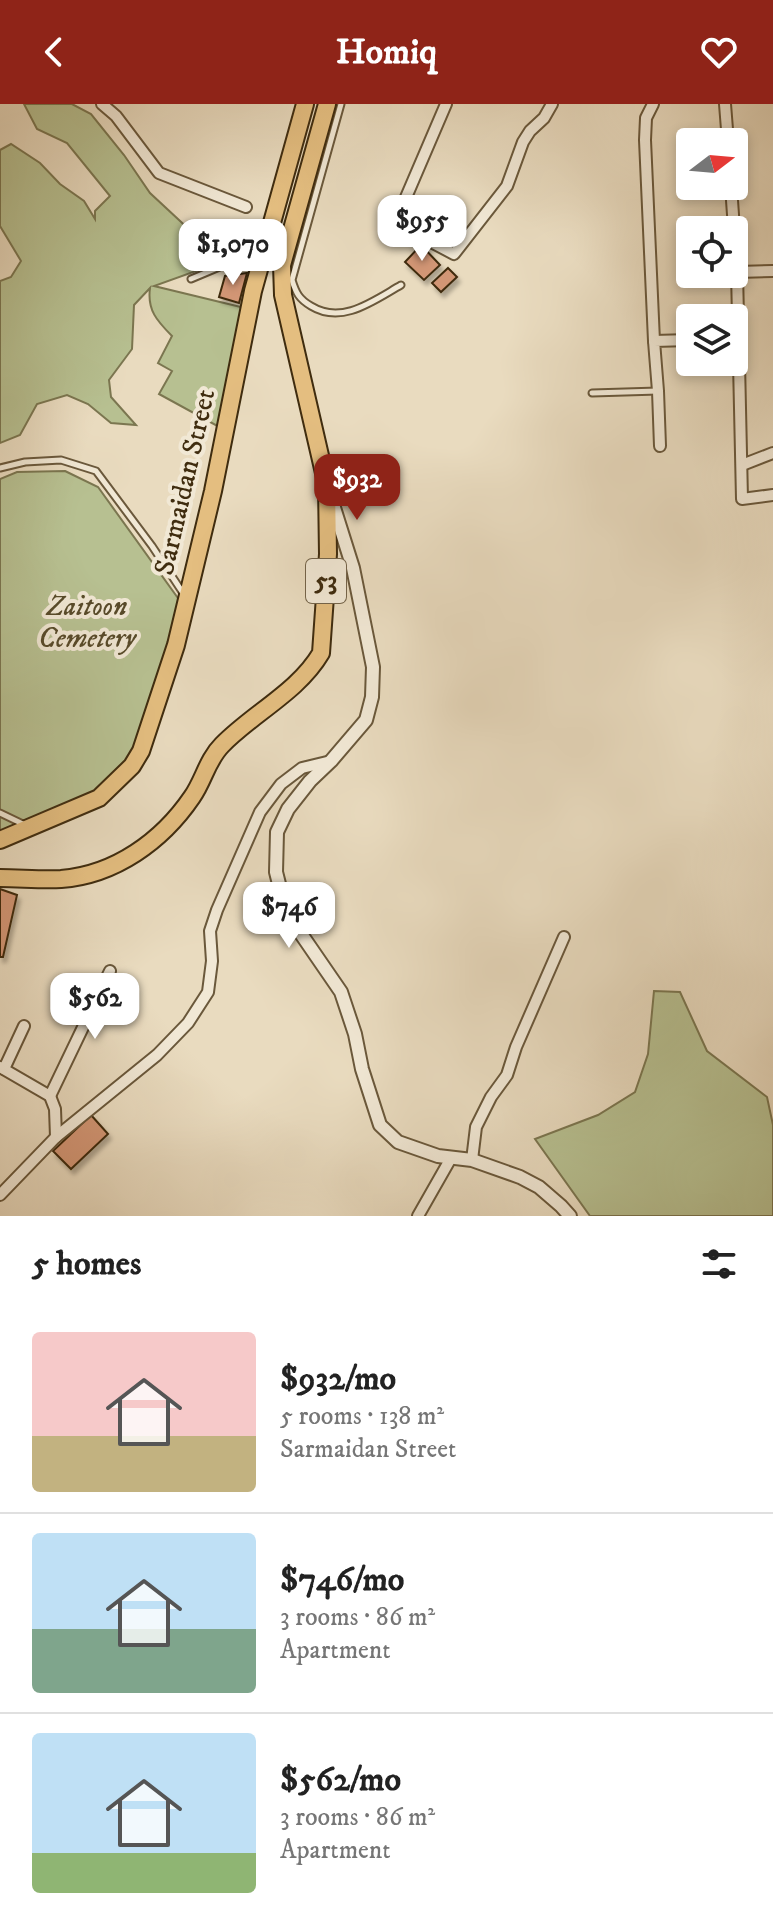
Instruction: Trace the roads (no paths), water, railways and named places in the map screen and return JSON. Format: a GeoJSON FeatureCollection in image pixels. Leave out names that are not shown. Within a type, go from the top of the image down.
{"type":"FeatureCollection","features":[{"type":"Feature","properties":{"kind":"main road","name":"Sarmaidan Street"},"geometry":{"type":"LineString","coordinates":[[0,840],[99,798],[132,766],[141,751],[176,645],[213,491],[253,291],[305,104]]}},
{"type":"Feature","properties":{"kind":"main road","name":"53"},"geometry":{"type":"LineString","coordinates":[[0,878],[79,877],[138,853],[158,836],[194,795],[211,758],[222,745],[300,679],[321,653],[328,554],[327,486],[283,295],[282,265],[327,104]]}},
{"type":"Feature","properties":{"kind":"street"},"geometry":{"type":"LineString","coordinates":[[102,104],[116,116],[159,173],[246,207]]}},
{"type":"Feature","properties":{"kind":"street"},"geometry":{"type":"LineString","coordinates":[[446,104],[395,223],[454,254],[507,186],[523,142],[552,104]]}},
{"type":"Feature","properties":{"kind":"street"},"geometry":{"type":"LineString","coordinates":[[653,104],[646,118],[645,140],[660,446]]}},
{"type":"Feature","properties":{"kind":"street"},"geometry":{"type":"LineString","coordinates":[[725,104],[727,128]]}},
{"type":"Feature","properties":{"kind":"street"},"geometry":{"type":"LineString","coordinates":[[748,272],[773,271]]}},
{"type":"Feature","properties":{"kind":"street"},"geometry":{"type":"LineString","coordinates":[[654,341],[676,340]]}},
{"type":"Feature","properties":{"kind":"street"},"geometry":{"type":"LineString","coordinates":[[738,376],[742,499],[773,495]]}},
{"type":"Feature","properties":{"kind":"street"},"geometry":{"type":"LineString","coordinates":[[742,465],[773,453]]}},
{"type":"Feature","properties":{"kind":"street"},"geometry":{"type":"LineString","coordinates":[[327,486],[353,568],[373,667],[372,697],[366,720],[310,781],[288,809],[277,832],[276,872],[286,912],[341,992],[380,1125],[398,1142],[438,1156],[472,1160],[520,1177],[539,1187],[570,1216]]}},
{"type":"Feature","properties":{"kind":"street"},"geometry":{"type":"LineString","coordinates":[[328,554],[343,558],[353,568]]}},
{"type":"Feature","properties":{"kind":"street"},"geometry":{"type":"LineString","coordinates":[[0,1195],[56,1137],[157,1055],[188,1023],[208,992],[212,961],[210,931],[217,910],[260,812],[281,784],[302,768],[331,761]]}},
{"type":"Feature","properties":{"kind":"street"},"geometry":{"type":"LineString","coordinates":[[472,1160],[476,1127],[491,1097],[507,1075],[564,937]]}},
{"type":"Feature","properties":{"kind":"street"},"geometry":{"type":"LineString","coordinates":[[50,1096],[110,971]]}},
{"type":"Feature","properties":{"kind":"street"},"geometry":{"type":"LineString","coordinates":[[24,1026],[2,1068],[50,1096],[55,1109],[56,1137]]}},
{"type":"Feature","properties":{"kind":"street"},"geometry":{"type":"LineString","coordinates":[[418,1216],[451,1158]]}},
{"type":"Feature","properties":{"kind":"lane"},"geometry":{"type":"LineString","coordinates":[[341,104],[292,280],[296,294],[319,311],[344,313],[401,285]]}},
{"type":"Feature","properties":{"kind":"lane"},"geometry":{"type":"LineString","coordinates":[[191,279],[265,248]]}},
{"type":"Feature","properties":{"kind":"lane"},"geometry":{"type":"LineString","coordinates":[[592,393],[658,391]]}},
{"type":"Feature","properties":{"kind":"lane"},"geometry":{"type":"LineString","coordinates":[[0,468],[25,462],[61,460],[96,471],[186,597]]}},
{"type":"Feature","properties":{"kind":"lane"},"geometry":{"type":"LineString","coordinates":[[0,813],[31,828]]}},
{"type":"Feature","properties":{"kind":"park label","name":"Zaitoon Cemetery"},"geometry":{"type":"Point","coordinates":[87,622]}}]}
